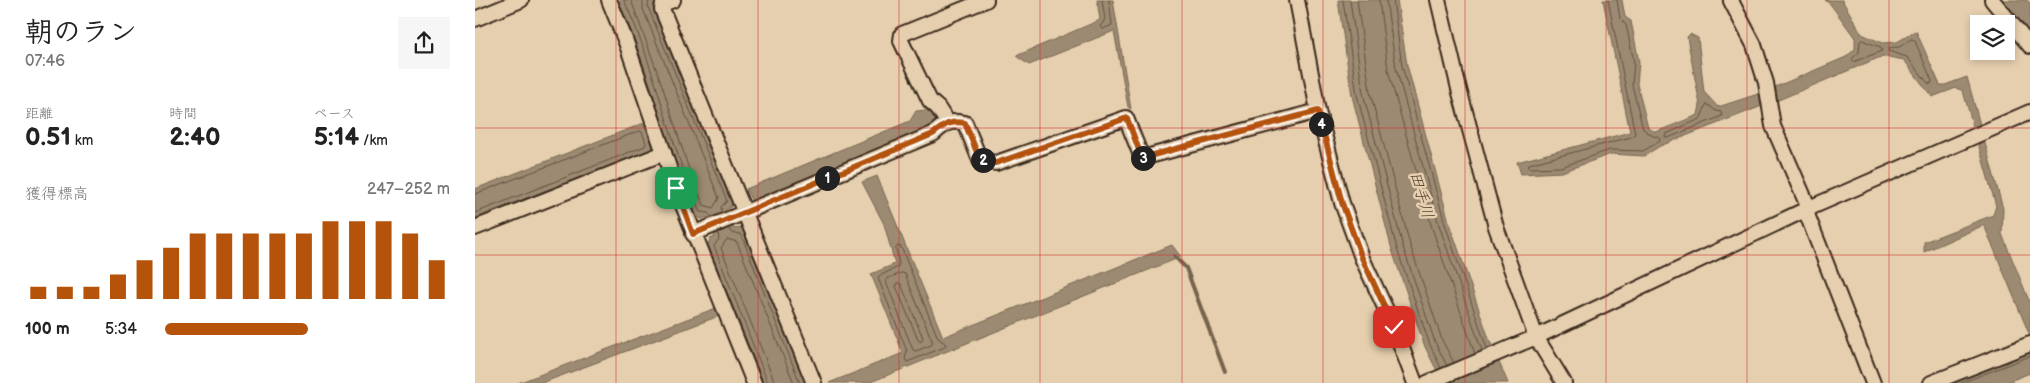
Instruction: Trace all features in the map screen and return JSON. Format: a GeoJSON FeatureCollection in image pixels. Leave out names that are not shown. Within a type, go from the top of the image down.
{"type":"FeatureCollection","features":[{"type":"Feature","properties":{"kind":"street"},"geometry":{"type":"LineString","coordinates":[[475,19],[521,0]]}},
{"type":"Feature","properties":{"kind":"street"},"geometry":{"type":"LineString","coordinates":[[609,0],[626,42],[664,153],[700,231],[754,383]]}},
{"type":"Feature","properties":{"kind":"street"},"geometry":{"type":"LineString","coordinates":[[673,0],[663,4],[662,9],[738,215],[814,383]]}},
{"type":"Feature","properties":{"kind":"street"},"geometry":{"type":"LineString","coordinates":[[947,122],[930,101],[901,41],[903,34],[986,0]]}},
{"type":"Feature","properties":{"kind":"street"},"geometry":{"type":"LineString","coordinates":[[1297,0],[1318,111],[1345,212],[1362,258],[1394,327],[1415,383]]}},
{"type":"Feature","properties":{"kind":"street"},"geometry":{"type":"LineString","coordinates":[[1438,0],[1459,89],[1496,227],[1533,339],[1564,383]]}},
{"type":"Feature","properties":{"kind":"street"},"geometry":{"type":"LineString","coordinates":[[1732,0],[1754,46],[1766,83],[1773,126],[1807,204],[1808,217],[1873,383]]}},
{"type":"Feature","properties":{"kind":"street"},"geometry":{"type":"LineString","coordinates":[[1992,0],[2030,46]]}},
{"type":"Feature","properties":{"kind":"street"},"geometry":{"type":"LineString","coordinates":[[700,231],[933,134],[947,122],[957,121],[965,123],[980,160],[996,163],[1127,118],[1142,158],[1318,111]]}},
{"type":"Feature","properties":{"kind":"street"},"geometry":{"type":"LineString","coordinates":[[1427,383],[1533,339],[1807,209],[2030,112]]}},
{"type":"Feature","properties":{"kind":"street"},"geometry":{"type":"LineString","coordinates":[[475,228],[664,153]]}},
{"type":"Feature","properties":{"kind":"street"},"geometry":{"type":"LineString","coordinates":[[1931,383],[2030,344]]}},
{"type":"Feature","properties":{"kind":"water"},"geometry":{"type":"Polygon","coordinates":[[[618,0],[656,0],[653,5],[733,201],[731,207],[725,210],[734,229],[740,227],[745,230],[806,383],[764,383],[708,245],[710,239],[715,237],[707,217],[702,219],[696,217],[675,163],[640,54],[618,0]]]}},
{"type":"Feature","properties":{"kind":"water"},"geometry":{"type":"Polygon","coordinates":[[[1097,0],[1113,0],[1131,109],[1128,107],[1114,31],[1029,65],[1016,56],[1100,20],[1097,0]]]}},
{"type":"Feature","properties":{"kind":"water","name":"田手川"},"geometry":{"type":"Polygon","coordinates":[[[1338,0],[1397,0],[1407,65],[1449,222],[1489,339],[1508,383],[1443,383],[1425,347],[1392,250],[1352,96],[1338,0]]]}},
{"type":"Feature","properties":{"kind":"water"},"geometry":{"type":"Polygon","coordinates":[[[1603,0],[1622,0],[1625,17],[1631,21],[1639,62],[1637,84],[1648,128],[1656,132],[1698,115],[1700,105],[1687,37],[1690,34],[1698,38],[1704,92],[1718,107],[1761,93],[1762,106],[1660,146],[1644,156],[1611,154],[1562,172],[1521,174],[1517,162],[1630,132],[1603,0]]]}},
{"type":"Feature","properties":{"kind":"water"},"geometry":{"type":"Polygon","coordinates":[[[1825,0],[1842,0],[1862,34],[1882,43],[1897,42],[1916,31],[1940,85],[1967,77],[2003,209],[2002,234],[2030,303],[2030,336],[1984,225],[1924,252],[1924,242],[1993,215],[1996,206],[1963,91],[1956,88],[1932,97],[1904,60],[1883,56],[1776,101],[1773,88],[1846,57],[1855,49],[1855,38],[1831,5],[1825,0]]]}},
{"type":"Feature","properties":{"kind":"water"},"geometry":{"type":"Polygon","coordinates":[[[2002,0],[2027,0],[2030,3],[2030,33],[2015,15],[2002,0]]]}},
{"type":"Feature","properties":{"kind":"water"},"geometry":{"type":"Polygon","coordinates":[[[927,110],[936,120],[924,131],[752,202],[746,189],[910,121],[916,111],[927,110]]]}},
{"type":"Feature","properties":{"kind":"water"},"geometry":{"type":"Polygon","coordinates":[[[644,123],[654,148],[475,218],[475,189],[644,123]]]}},
{"type":"Feature","properties":{"kind":"water"},"geometry":{"type":"Polygon","coordinates":[[[877,176],[943,337],[1172,245],[1181,257],[868,383],[829,383],[903,353],[871,274],[895,264],[884,224],[862,182],[877,176]]]}},
{"type":"Feature","properties":{"kind":"water"},"geometry":{"type":"Polygon","coordinates":[[[716,308],[719,316],[542,383],[518,383],[716,308]]]}},
{"type":"Feature","properties":{"kind":"water"},"geometry":{"type":"Polygon","coordinates":[[[2030,350],[2030,373],[2005,383],[1947,383],[2030,350]]]}},
{"type":"Feature","properties":{"kind":"waterway"},"geometry":{"type":"LineString","coordinates":[[1174,256],[1186,268],[1225,372]]}},
{"type":"Feature","properties":{"kind":"route"},"geometry":{"type":"LineString","coordinates":[[676,188],[693,234],[933,134],[947,122],[957,121],[965,123],[980,160],[996,163],[1127,118],[1142,158],[1318,111],[1342,203],[1362,258],[1394,327]]}}]}
